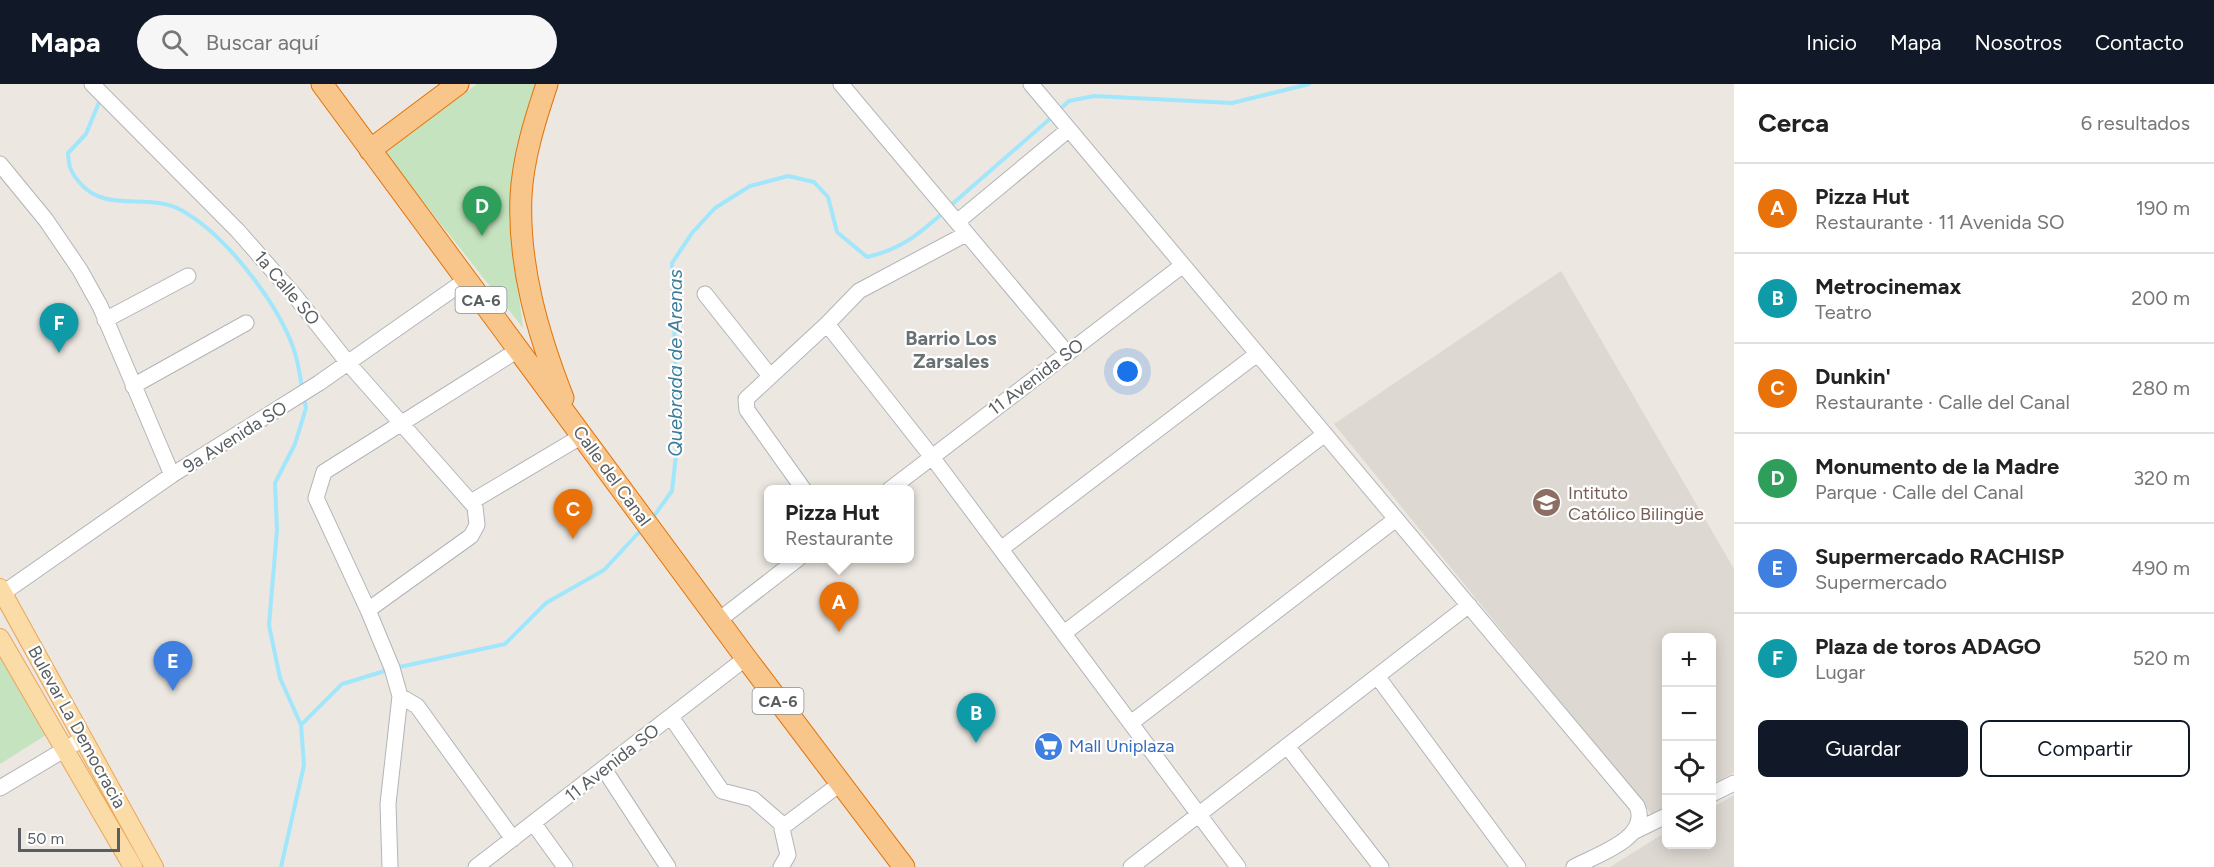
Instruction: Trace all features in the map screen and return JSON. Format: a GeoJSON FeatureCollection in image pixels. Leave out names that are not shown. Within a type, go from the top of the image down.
{"type":"FeatureCollection","features":[{"type":"Feature","properties":{"kind":"highway","name":"Calle del Canal"},"geometry":{"type":"LineString","coordinates":[[322,84],[903,867]]}},
{"type":"Feature","properties":{"kind":"highway"},"geometry":{"type":"LineString","coordinates":[[370,150],[458,84]]}},
{"type":"Feature","properties":{"kind":"highway"},"geometry":{"type":"LineString","coordinates":[[547,84],[531,134],[521,196],[524,265],[541,342],[577,430]]}},
{"type":"Feature","properties":{"kind":"main road","name":"Bulevar La Democracia"},"geometry":{"type":"LineString","coordinates":[[1,590],[154,867]]}},
{"type":"Feature","properties":{"kind":"main road","name":"Bulevar La Democracia"},"geometry":{"type":"LineString","coordinates":[[0,638],[133,867]]}},
{"type":"Feature","properties":{"kind":"street","name":"1a Calle SO"},"geometry":{"type":"LineString","coordinates":[[92,84],[238,231],[295,296],[348,363],[471,502]]}},
{"type":"Feature","properties":{"kind":"street"},"geometry":{"type":"LineString","coordinates":[[841,84],[1067,353]]}},
{"type":"Feature","properties":{"kind":"street"},"geometry":{"type":"LineString","coordinates":[[1031,84],[1637,806],[1640,821],[1635,831]]}},
{"type":"Feature","properties":{"kind":"street"},"geometry":{"type":"LineString","coordinates":[[801,485],[746,405],[746,399],[859,291],[957,223],[1065,126]]}},
{"type":"Feature","properties":{"kind":"street"},"geometry":{"type":"LineString","coordinates":[[0,164],[46,220],[81,270],[172,475]]}},
{"type":"Feature","properties":{"kind":"street","name":"11 Avenida SO"},"geometry":{"type":"LineString","coordinates":[[894,485],[1183,265]]}},
{"type":"Feature","properties":{"kind":"street"},"geometry":{"type":"LineString","coordinates":[[105,320],[188,276]]}},
{"type":"Feature","properties":{"kind":"street","name":"9a Avenida SO"},"geometry":{"type":"LineString","coordinates":[[1,590],[172,475],[320,383],[466,280]]}},
{"type":"Feature","properties":{"kind":"street"},"geometry":{"type":"LineString","coordinates":[[705,294],[770,376]]}},
{"type":"Feature","properties":{"kind":"street"},"geometry":{"type":"LineString","coordinates":[[133,386],[246,323]]}},
{"type":"Feature","properties":{"kind":"street"},"geometry":{"type":"LineString","coordinates":[[827,324],[932,457],[1238,867]]}},
{"type":"Feature","properties":{"kind":"street"},"geometry":{"type":"LineString","coordinates":[[390,867],[388,804],[400,696],[392,668],[368,610],[316,498],[318,485],[324,472],[400,422],[518,350]]}},
{"type":"Feature","properties":{"kind":"street"},"geometry":{"type":"LineString","coordinates":[[1001,549],[1257,354]]}},
{"type":"Feature","properties":{"kind":"street"},"geometry":{"type":"LineString","coordinates":[[368,610],[471,536],[478,519],[471,502],[577,430]]}},
{"type":"Feature","properties":{"kind":"street"},"geometry":{"type":"LineString","coordinates":[[1064,633],[1325,434]]}},
{"type":"Feature","properties":{"kind":"street"},"geometry":{"type":"LineString","coordinates":[[1131,723],[1396,519]]}},
{"type":"Feature","properties":{"kind":"street"},"geometry":{"type":"LineString","coordinates":[[719,620],[793,563]]}},
{"type":"Feature","properties":{"kind":"street"},"geometry":{"type":"LineString","coordinates":[[1131,867],[1469,605]]}},
{"type":"Feature","properties":{"kind":"street","name":"11 Avenida SO"},"geometry":{"type":"LineString","coordinates":[[476,867],[746,658]]}},
{"type":"Feature","properties":{"kind":"street"},"geometry":{"type":"LineString","coordinates":[[1377,676],[1518,867]]}},
{"type":"Feature","properties":{"kind":"street"},"geometry":{"type":"LineString","coordinates":[[400,696],[417,706],[513,839]]}},
{"type":"Feature","properties":{"kind":"street"},"geometry":{"type":"LineString","coordinates":[[671,717],[714,783],[722,791],[753,799],[784,826]]}},
{"type":"Feature","properties":{"kind":"street"},"geometry":{"type":"LineString","coordinates":[[0,788],[84,738]]}},
{"type":"Feature","properties":{"kind":"street"},"geometry":{"type":"LineString","coordinates":[[1287,746],[1381,867]]}},
{"type":"Feature","properties":{"kind":"street"},"geometry":{"type":"LineString","coordinates":[[604,769],[668,867]]}},
{"type":"Feature","properties":{"kind":"street"},"geometry":{"type":"LineString","coordinates":[[781,867],[788,855],[782,829],[784,826],[841,783]]}},
{"type":"Feature","properties":{"kind":"street"},"geometry":{"type":"LineString","coordinates":[[1716,792],[1734,783]]}},
{"type":"Feature","properties":{"kind":"street"},"geometry":{"type":"LineString","coordinates":[[1574,867],[1662,818]]}},
{"type":"Feature","properties":{"kind":"street"},"geometry":{"type":"LineString","coordinates":[[534,824],[565,867]]}},
{"type":"Feature","properties":{"kind":"shaded area","name":"Intituto Católico Bilingüe"},"geometry":{"type":"Polygon","coordinates":[[[1561,271],[1734,569],[1734,772],[1716,783],[1716,633],[1662,633],[1662,813],[1653,816],[1334,424],[1561,271]]]}},
{"type":"Feature","properties":{"kind":"shaded area"},"geometry":{"type":"Polygon","coordinates":[[[1734,795],[1734,867],[1610,867],[1662,834],[1662,849],[1716,849],[1716,806],[1734,795]]]}},
{"type":"Feature","properties":{"kind":"green space"},"geometry":{"type":"Polygon","coordinates":[[[477,84],[538,84],[520,136],[514,184],[515,256],[523,328],[385,153],[477,84]]]}},
{"type":"Feature","properties":{"kind":"green space"},"geometry":{"type":"Polygon","coordinates":[[[0,652],[46,735],[0,764],[0,652]]]}},
{"type":"Feature","properties":{"kind":"waterway","name":"Quebrada de Arenas"},"geometry":{"type":"LineString","coordinates":[[1058,111],[1069,101],[1094,96],[1232,103],[1309,84]]}},
{"type":"Feature","properties":{"kind":"waterway"},"geometry":{"type":"LineString","coordinates":[[100,100],[86,134],[68,153],[71,169],[76,178],[89,192],[101,197],[168,205],[181,210],[215,235],[247,270],[275,310],[295,352],[302,388]]}},
{"type":"Feature","properties":{"kind":"waterway","name":"Quebrada de Arenas"},"geometry":{"type":"LineString","coordinates":[[950,206],[1053,116]]}},
{"type":"Feature","properties":{"kind":"waterway","name":"Quebrada de Arenas"},"geometry":{"type":"LineString","coordinates":[[651,520],[672,491],[678,437],[672,263],[692,233],[715,208],[750,186],[788,176],[814,182],[828,197],[837,232],[867,257],[890,250],[909,240],[945,211]]}},
{"type":"Feature","properties":{"kind":"waterway"},"geometry":{"type":"LineString","coordinates":[[281,867],[304,765],[301,725],[280,678],[269,625],[277,530],[275,483],[295,444],[306,408],[304,398]]}},
{"type":"Feature","properties":{"kind":"waterway","name":"Quebrada de Arenas"},"geometry":{"type":"LineString","coordinates":[[395,668],[505,644],[546,603],[604,570],[642,529]]}},
{"type":"Feature","properties":{"kind":"waterway","name":"Quebrada de Arenas"},"geometry":{"type":"LineString","coordinates":[[301,725],[342,684],[388,670]]}},
{"type":"Feature","properties":{"kind":"place","name":"Monumento de la Madre"},"geometry":{"type":"Point","coordinates":[482,236]}},
{"type":"Feature","properties":{"kind":"place","name":"Plaza de toros ADAGO"},"geometry":{"type":"Point","coordinates":[59,353]}},
{"type":"Feature","properties":{"kind":"place","name":"Intituto Católico Bilingüe"},"geometry":{"type":"Point","coordinates":[1547,503]}},
{"type":"Feature","properties":{"kind":"place","name":"Dunkin'"},"geometry":{"type":"Point","coordinates":[573,539]}},
{"type":"Feature","properties":{"kind":"place","name":"Pizza Hut"},"geometry":{"type":"Point","coordinates":[839,632]}},
{"type":"Feature","properties":{"kind":"place","name":"Supermercado RACHISP"},"geometry":{"type":"Point","coordinates":[173,691]}},
{"type":"Feature","properties":{"kind":"place","name":"Metrocinemax"},"geometry":{"type":"Point","coordinates":[976,743]}},
{"type":"Feature","properties":{"kind":"place","name":"Mall Uniplaza"},"geometry":{"type":"Point","coordinates":[1048,746]}},
{"type":"Feature","properties":{"kind":"district","name":"Barrio Los Zarsales"},"geometry":{"type":"Point","coordinates":[951,350]}}]}
